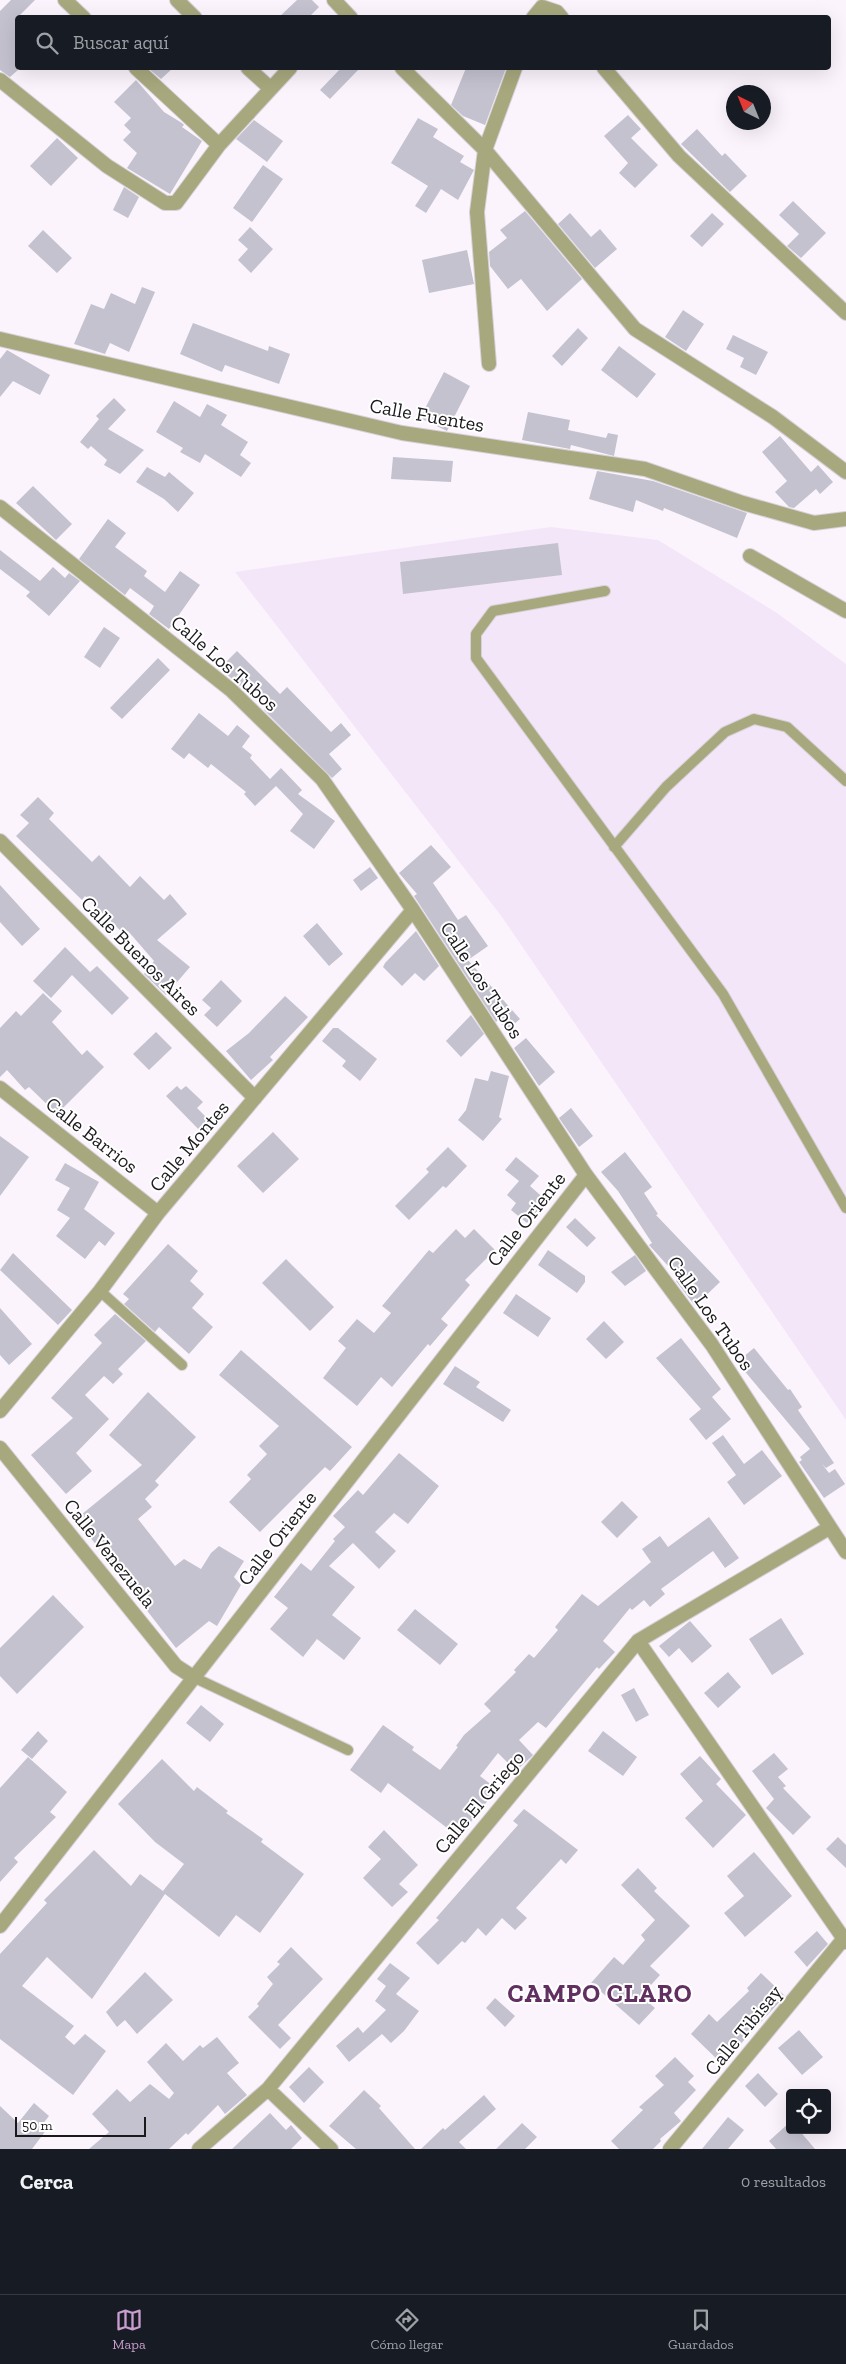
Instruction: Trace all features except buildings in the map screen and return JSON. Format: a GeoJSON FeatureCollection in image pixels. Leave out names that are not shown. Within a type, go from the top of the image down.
{"type":"FeatureCollection","features":[{"type":"Feature","properties":{"kind":"street"},"geometry":{"type":"LineString","coordinates":[[65,0],[81,15]]}},
{"type":"Feature","properties":{"kind":"street"},"geometry":{"type":"LineString","coordinates":[[176,0],[192,15]]}},
{"type":"Feature","properties":{"kind":"street"},"geometry":{"type":"LineString","coordinates":[[334,0],[344,15]]}},
{"type":"Feature","properties":{"kind":"street"},"geometry":{"type":"LineString","coordinates":[[535,15],[542,7],[557,12],[560,15]]}},
{"type":"Feature","properties":{"kind":"street"},"geometry":{"type":"LineString","coordinates":[[138,70],[218,145]]}},
{"type":"Feature","properties":{"kind":"street"},"geometry":{"type":"LineString","coordinates":[[250,70],[270,88]]}},
{"type":"Feature","properties":{"kind":"street"},"geometry":{"type":"LineString","coordinates":[[0,80],[108,166],[165,203],[176,204],[218,145],[288,70]]}},
{"type":"Feature","properties":{"kind":"street"},"geometry":{"type":"LineString","coordinates":[[404,70],[485,150],[634,328],[774,417],[846,472]]}},
{"type":"Feature","properties":{"kind":"street"},"geometry":{"type":"LineString","coordinates":[[489,364],[477,212],[485,150],[514,70]]}},
{"type":"Feature","properties":{"kind":"street"},"geometry":{"type":"LineString","coordinates":[[606,70],[679,156],[846,313]]}},
{"type":"Feature","properties":{"kind":"street","name":"Calle Fuentes"},"geometry":{"type":"LineString","coordinates":[[0,339],[402,433],[645,469],[743,503],[814,523],[846,519]]}},
{"type":"Feature","properties":{"kind":"street","name":"Calle Los Tubos"},"geometry":{"type":"LineString","coordinates":[[0,507],[231,690],[322,779],[413,910],[586,1175],[712,1345],[846,1552]]}},
{"type":"Feature","properties":{"kind":"street"},"geometry":{"type":"LineString","coordinates":[[750,556],[846,611]]}},
{"type":"Feature","properties":{"kind":"street","name":"Calle Buenos Aires"},"geometry":{"type":"LineString","coordinates":[[0,841],[255,1098]]}},
{"type":"Feature","properties":{"kind":"street","name":"Calle Montes"},"geometry":{"type":"LineString","coordinates":[[0,1411],[100,1291],[158,1213],[413,910]]}},
{"type":"Feature","properties":{"kind":"street","name":"Calle Barrios"},"geometry":{"type":"LineString","coordinates":[[0,1088],[158,1213]]}},
{"type":"Feature","properties":{"kind":"street","name":"Calle Oriente"},"geometry":{"type":"LineString","coordinates":[[0,1926],[586,1175]]}},
{"type":"Feature","properties":{"kind":"street","name":"Calle Venezuela"},"geometry":{"type":"LineString","coordinates":[[0,1448],[176,1666],[193,1677]]}},
{"type":"Feature","properties":{"kind":"street","name":"Calle El Griego"},"geometry":{"type":"LineString","coordinates":[[199,2149],[268,2089],[638,1641],[829,1528]]}},
{"type":"Feature","properties":{"kind":"street"},"geometry":{"type":"LineString","coordinates":[[638,1641],[845,1939]]}},
{"type":"Feature","properties":{"kind":"street","name":"Calle Tibisay"},"geometry":{"type":"LineString","coordinates":[[670,2149],[845,1939]]}},
{"type":"Feature","properties":{"kind":"street"},"geometry":{"type":"LineString","coordinates":[[268,2089],[331,2149]]}},
{"type":"Feature","properties":{"kind":"lane"},"geometry":{"type":"LineString","coordinates":[[605,591],[493,611],[476,634],[476,658],[723,994],[846,1208]]}},
{"type":"Feature","properties":{"kind":"lane"},"geometry":{"type":"LineString","coordinates":[[614,847],[666,787],[725,732],[754,719],[787,727],[846,781]]}},
{"type":"Feature","properties":{"kind":"lane"},"geometry":{"type":"LineString","coordinates":[[100,1291],[182,1365]]}},
{"type":"Feature","properties":{"kind":"lane"},"geometry":{"type":"LineString","coordinates":[[193,1677],[348,1750]]}},
{"type":"Feature","properties":{"kind":"shaded area"},"geometry":{"type":"Polygon","coordinates":[[[551,527],[658,540],[777,613],[846,664],[846,1420],[502,917],[235,572],[551,527]]]}},
{"type":"Feature","properties":{"kind":"district","name":"CAMPO CLARO"},"geometry":{"type":"Point","coordinates":[600,1993]}}]}
